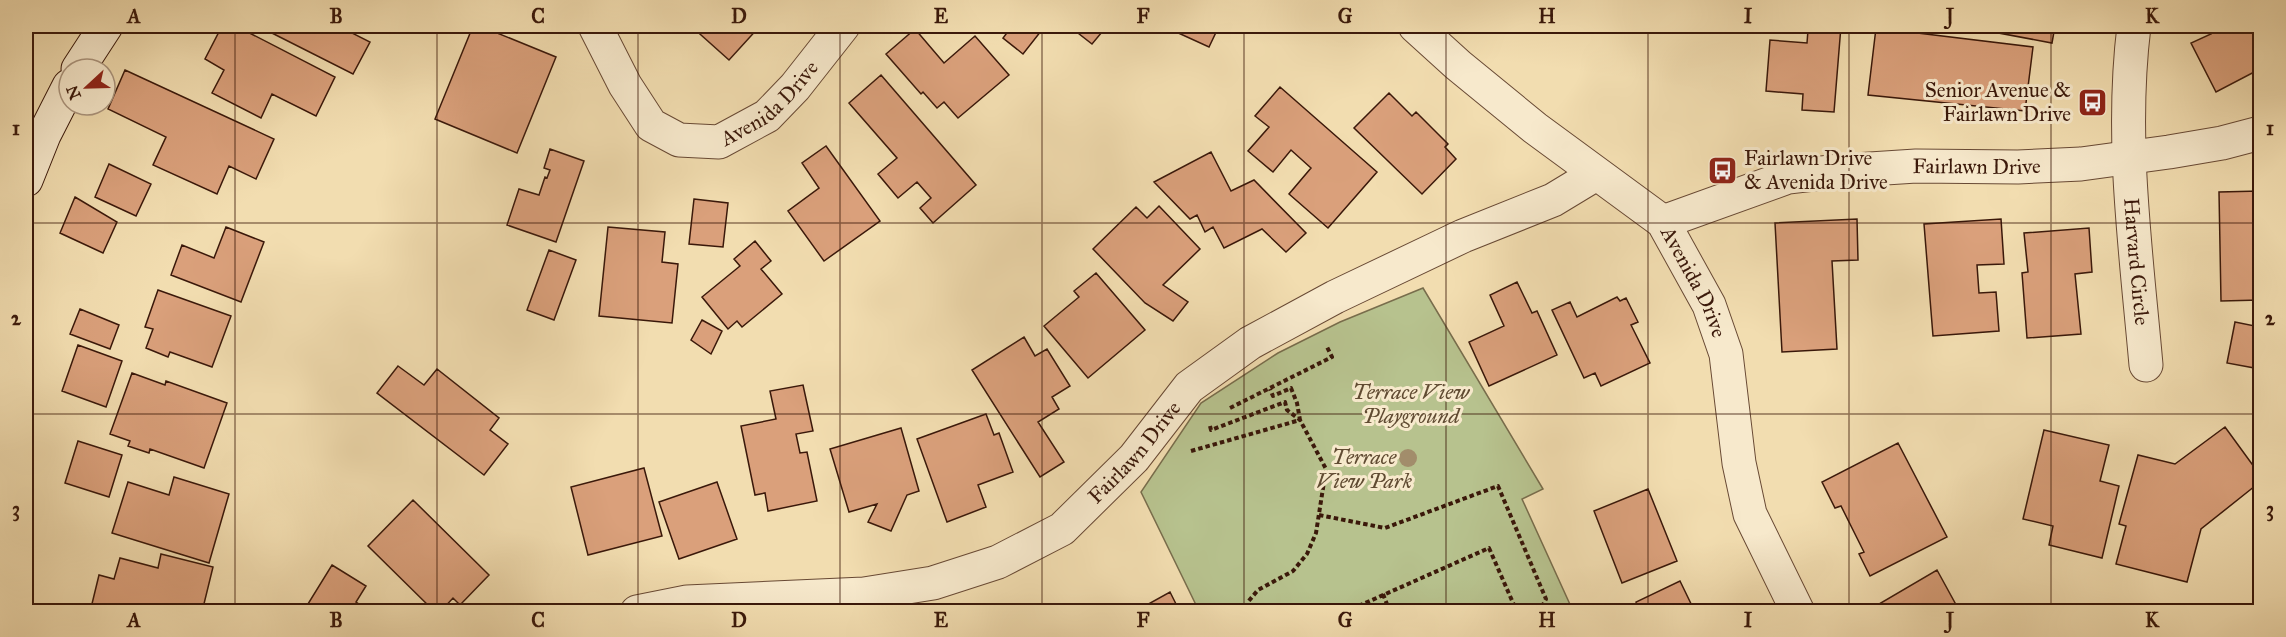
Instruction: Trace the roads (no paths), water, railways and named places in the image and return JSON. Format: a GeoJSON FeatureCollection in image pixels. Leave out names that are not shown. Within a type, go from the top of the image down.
{"type":"FeatureCollection","features":[{"type":"Feature","properties":{"kind":"street"},"geometry":{"type":"LineString","coordinates":[[86,57],[106,26]]}},
{"type":"Feature","properties":{"kind":"street","name":"Avenida Drive"},"geometry":{"type":"LineString","coordinates":[[595,26],[625,85],[651,125],[679,140],[719,142],[766,116],[795,87],[843,26]]}},
{"type":"Feature","properties":{"kind":"street","name":"Avenida Drive"},"geometry":{"type":"LineString","coordinates":[[1415,26],[1466,72],[1596,174],[1663,222],[1712,315],[1726,354],[1739,463],[1750,514],[1798,612]]}},
{"type":"Feature","properties":{"kind":"street","name":"Harvard Circle"},"geometry":{"type":"LineString","coordinates":[[2134,26],[2128,71],[2128,158],[2146,364]]}},
{"type":"Feature","properties":{"kind":"street"},"geometry":{"type":"LineString","coordinates":[[26,180],[57,110]]}},
{"type":"Feature","properties":{"kind":"street","name":"Fairlawn Drive"},"geometry":{"type":"LineString","coordinates":[[1663,222],[1788,177],[1916,166],[2018,167],[2128,158],[2211,145],[2260,133]]}},
{"type":"Feature","properties":{"kind":"street","name":"Fairlawn Drive"},"geometry":{"type":"LineString","coordinates":[[637,612],[687,602],[864,594],[933,583],[998,562],[1062,530],[1134,458],[1190,387],[1250,343],[1335,297],[1463,236],[1553,200],[1596,174]]}},
{"type":"Feature","properties":{"kind":"place","name":"Senior Avenue & Fairlawn Drive"},"geometry":{"type":"Point","coordinates":[2092,102]}},
{"type":"Feature","properties":{"kind":"place","name":"Fairlawn Drive & Avenida Drive"},"geometry":{"type":"Point","coordinates":[1723,170]}},
{"type":"Feature","properties":{"kind":"park label","name":"Terrace View Playground"},"geometry":{"type":"Point","coordinates":[1411,404]}},
{"type":"Feature","properties":{"kind":"park label","name":"Terrace View Park"},"geometry":{"type":"Point","coordinates":[1364,469]}}]}
